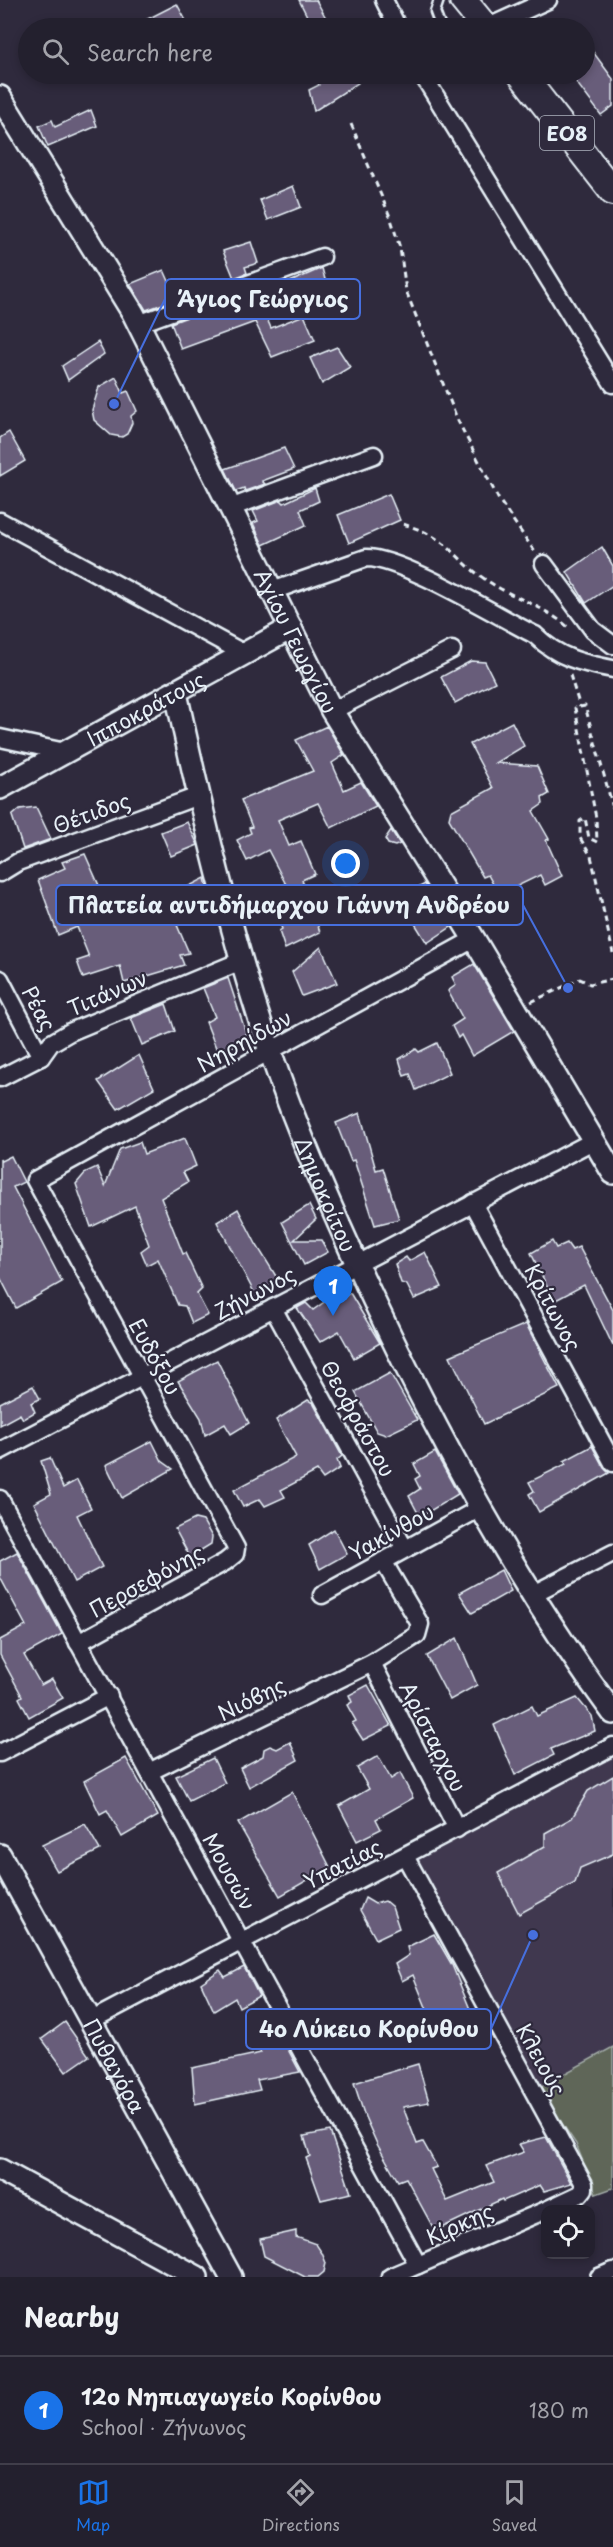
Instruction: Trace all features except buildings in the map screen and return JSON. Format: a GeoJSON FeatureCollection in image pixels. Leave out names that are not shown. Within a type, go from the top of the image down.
{"type":"FeatureCollection","features":[{"type":"Feature","properties":{"kind":"main road"},"geometry":{"type":"LineString","coordinates":[[464,0],[478,18]]}},
{"type":"Feature","properties":{"kind":"main road","name":"ΕΟ8"},"geometry":{"type":"LineString","coordinates":[[529,84],[613,192]]}},
{"type":"Feature","properties":{"kind":"street"},"geometry":{"type":"LineString","coordinates":[[384,0],[393,18]]}},
{"type":"Feature","properties":{"kind":"street"},"geometry":{"type":"LineString","coordinates":[[508,18],[548,0]]}},
{"type":"Feature","properties":{"kind":"street"},"geometry":{"type":"LineString","coordinates":[[428,84],[613,384]]}},
{"type":"Feature","properties":{"kind":"street","name":"Αγίου Γεωργίου"},"geometry":{"type":"LineString","coordinates":[[0,97],[138,324],[332,711],[474,939],[613,1173]]}},
{"type":"Feature","properties":{"kind":"street"},"geometry":{"type":"LineString","coordinates":[[138,324],[322,256]]}},
{"type":"Feature","properties":{"kind":"street"},"geometry":{"type":"LineString","coordinates":[[230,508],[374,455]]}},
{"type":"Feature","properties":{"kind":"street"},"geometry":{"type":"LineString","coordinates":[[0,521],[243,653]]}},
{"type":"Feature","properties":{"kind":"street"},"geometry":{"type":"LineString","coordinates":[[272,591],[366,558],[376,558],[408,569],[535,635],[547,647],[566,658],[613,669]]}},
{"type":"Feature","properties":{"kind":"street"},"geometry":{"type":"LineString","coordinates":[[544,564],[593,630],[613,645]]}},
{"type":"Feature","properties":{"kind":"street","name":"Ιπποκράτους"},"geometry":{"type":"LineString","coordinates":[[0,788],[291,628]]}},
{"type":"Feature","properties":{"kind":"street"},"geometry":{"type":"LineString","coordinates":[[332,711],[452,650]]}},
{"type":"Feature","properties":{"kind":"street","name":"Δημοκρίτου"},"geometry":{"type":"LineString","coordinates":[[176,693],[198,796],[241,961],[307,1155],[418,1395],[531,1595],[613,1713]]}},
{"type":"Feature","properties":{"kind":"street"},"geometry":{"type":"LineString","coordinates":[[0,738],[65,752]]}},
{"type":"Feature","properties":{"kind":"street","name":"Θέτιδος"},"geometry":{"type":"LineString","coordinates":[[0,873],[18,862],[198,796]]}},
{"type":"Feature","properties":{"kind":"street","name":"Νηρηίδων"},"geometry":{"type":"LineString","coordinates":[[35,1180],[474,939]]}},
{"type":"Feature","properties":{"kind":"street","name":"Τιτάνων"},"geometry":{"type":"LineString","coordinates":[[0,1078],[41,1057],[51,1043],[70,1032],[241,961]]}},
{"type":"Feature","properties":{"kind":"street","name":"Ρέας"},"geometry":{"type":"LineString","coordinates":[[0,980],[41,1057]]}},
{"type":"Feature","properties":{"kind":"street","name":"Ζήνωνος"},"geometry":{"type":"LineString","coordinates":[[0,1451],[593,1141]]}},
{"type":"Feature","properties":{"kind":"street","name":"Ευδόξου"},"geometry":{"type":"LineString","coordinates":[[35,1180],[233,1540],[235,1554]]}},
{"type":"Feature","properties":{"kind":"street","name":"Κρίτωνος"},"geometry":{"type":"LineString","coordinates":[[473,1203],[613,1463]]}},
{"type":"Feature","properties":{"kind":"street","name":"Θεοφράστου"},"geometry":{"type":"LineString","coordinates":[[273,1308],[405,1549]]}},
{"type":"Feature","properties":{"kind":"street","name":"Μουσών"},"geometry":{"type":"LineString","coordinates":[[0,1499],[243,1940],[418,2265]]}},
{"type":"Feature","properties":{"kind":"street","name":"Υακίνθου"},"geometry":{"type":"LineString","coordinates":[[322,1594],[482,1507]]}},
{"type":"Feature","properties":{"kind":"street"},"geometry":{"type":"LineString","coordinates":[[531,1595],[613,1553]]}},
{"type":"Feature","properties":{"kind":"street","name":"Περσεφόνης"},"geometry":{"type":"LineString","coordinates":[[78,1643],[225,1562],[235,1554]]}},
{"type":"Feature","properties":{"kind":"street","name":"Νιόβης"},"geometry":{"type":"LineString","coordinates":[[149,1772],[372,1663],[412,1639],[420,1630],[417,1619],[383,1561]]}},
{"type":"Feature","properties":{"kind":"street","name":"Αρίσταρχου"},"geometry":{"type":"LineString","coordinates":[[372,1663],[457,1829]]}},
{"type":"Feature","properties":{"kind":"street"},"geometry":{"type":"LineString","coordinates":[[0,1753],[109,1696]]}},
{"type":"Feature","properties":{"kind":"street","name":"Υπατίας"},"geometry":{"type":"LineString","coordinates":[[92,2020],[613,1746]]}},
{"type":"Feature","properties":{"kind":"street","name":"Πυθαγόρα"},"geometry":{"type":"LineString","coordinates":[[0,1855],[231,2277]]}},
{"type":"Feature","properties":{"kind":"street","name":"Κλειούς"},"geometry":{"type":"LineString","coordinates":[[405,1856],[581,2178],[584,2189]]}},
{"type":"Feature","properties":{"kind":"street"},"geometry":{"type":"LineString","coordinates":[[0,2170],[197,2277]]}},
{"type":"Feature","properties":{"kind":"street","name":"Κίρκης"},"geometry":{"type":"LineString","coordinates":[[558,2205],[576,2197],[584,2189]]}},
{"type":"Feature","properties":{"kind":"street","name":"Κίρκης"},"geometry":{"type":"LineString","coordinates":[[390,2277],[541,2212]]}},
{"type":"Feature","properties":{"kind":"street"},"geometry":{"type":"LineString","coordinates":[[599,2277],[613,2271]]}},
{"type":"Feature","properties":{"kind":"lane"},"geometry":{"type":"LineString","coordinates":[[437,18],[435,12],[439,0]]}},
{"type":"Feature","properties":{"kind":"path"},"geometry":{"type":"LineString","coordinates":[[351,124],[391,219],[400,248],[406,291],[458,421],[499,500],[544,564]]}},
{"type":"Feature","properties":{"kind":"path"},"geometry":{"type":"LineString","coordinates":[[403,524],[432,534],[450,546],[485,579],[545,608],[577,633]]}},
{"type":"Feature","properties":{"kind":"path"},"geometry":{"type":"LineString","coordinates":[[566,658],[580,707]]}},
{"type":"Feature","properties":{"kind":"path"},"geometry":{"type":"LineString","coordinates":[[613,808],[585,706],[575,708],[596,818],[597,842],[589,838],[585,818],[580,821],[580,838],[591,856],[613,953]]}},
{"type":"Feature","properties":{"kind":"path"},"geometry":{"type":"LineString","coordinates":[[515,1009],[580,979],[590,984],[613,979]]}},
{"type":"Feature","properties":{"kind":"shaded area"},"geometry":{"type":"Polygon","coordinates":[[[613,1757],[613,2047],[538,2088],[414,1860],[613,1757]]]}},
{"type":"Feature","properties":{"kind":"green space"},"geometry":{"type":"Polygon","coordinates":[[[613,2047],[613,2188],[596,2194],[576,2144],[538,2088],[613,2047]]]}},
{"type":"Feature","properties":{"kind":"place","name":"Άγιος Γεώργιος"},"geometry":{"type":"Point","coordinates":[114,404]}},
{"type":"Feature","properties":{"kind":"place","name":"Πλατεία αντιδήμαρχου Γιάννη Ανδρέου"},"geometry":{"type":"Point","coordinates":[568,988]}},
{"type":"Feature","properties":{"kind":"place","name":"12ο Νηπιαγωγείο Κορίνθου"},"geometry":{"type":"Point","coordinates":[333,1316]}},
{"type":"Feature","properties":{"kind":"place","name":"4ο Λύκειο Κορίνθου"},"geometry":{"type":"Point","coordinates":[533,1935]}}]}
